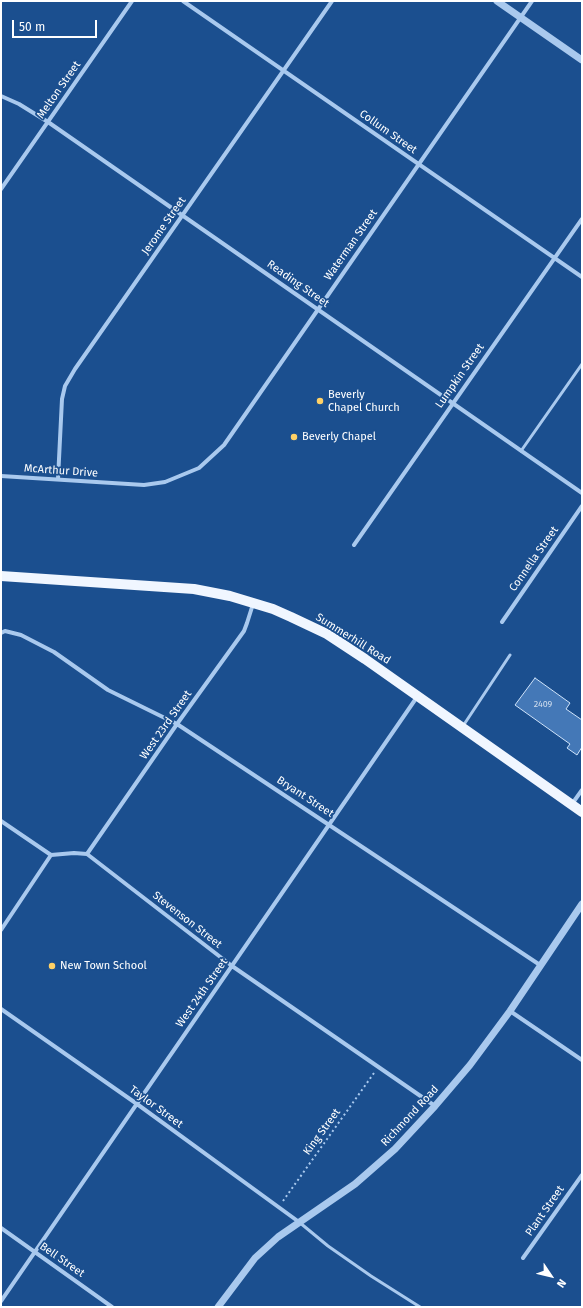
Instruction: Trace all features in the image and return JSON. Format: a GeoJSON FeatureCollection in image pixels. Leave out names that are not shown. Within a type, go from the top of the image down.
{"type":"FeatureCollection","features":[{"type":"Feature","properties":{"kind":"main road","name":"Summerhill Road"},"geometry":{"type":"LineString","coordinates":[[1,576],[179,587],[224,595],[253,603],[292,617],[327,634],[365,659],[582,812]]}},
{"type":"Feature","properties":{"kind":"street","name":"Melton Street"},"geometry":{"type":"LineString","coordinates":[[1,190],[132,1]]}},
{"type":"Feature","properties":{"kind":"street","name":"Collum Street"},"geometry":{"type":"LineString","coordinates":[[183,1],[582,277]]}},
{"type":"Feature","properties":{"kind":"street","name":"Jerome Street"},"geometry":{"type":"LineString","coordinates":[[58,479],[62,399],[66,386],[75,369],[332,1]]}},
{"type":"Feature","properties":{"kind":"street"},"geometry":{"type":"LineString","coordinates":[[497,1],[582,60]]}},
{"type":"Feature","properties":{"kind":"street","name":"Waterman Street"},"geometry":{"type":"LineString","coordinates":[[121,484],[144,485],[166,482],[199,468],[224,445],[532,1]]}},
{"type":"Feature","properties":{"kind":"street","name":"Reading Street"},"geometry":{"type":"LineString","coordinates":[[1,96],[19,104],[48,122],[582,493]]}},
{"type":"Feature","properties":{"kind":"street","name":"Lumpkin Street"},"geometry":{"type":"LineString","coordinates":[[354,545],[582,219]]}},
{"type":"Feature","properties":{"kind":"street","name":"McArthur Drive"},"geometry":{"type":"LineString","coordinates":[[1,476],[121,484]]}},
{"type":"Feature","properties":{"kind":"street","name":"Connella Street"},"geometry":{"type":"LineString","coordinates":[[502,622],[582,506]]}},
{"type":"Feature","properties":{"kind":"street","name":"West 23rd Street"},"geometry":{"type":"LineString","coordinates":[[87,854],[177,724],[244,631],[253,603]]}},
{"type":"Feature","properties":{"kind":"street","name":"Bryant Street"},"geometry":{"type":"LineString","coordinates":[[1,633],[5,631],[21,635],[54,652],[108,690],[177,724],[330,824],[540,965]]}},
{"type":"Feature","properties":{"kind":"street","name":"West 24th Street"},"geometry":{"type":"LineString","coordinates":[[1,1300],[418,696]]}},
{"type":"Feature","properties":{"kind":"street"},"geometry":{"type":"LineString","coordinates":[[571,804],[582,790]]}},
{"type":"Feature","properties":{"kind":"street"},"geometry":{"type":"LineString","coordinates":[[1,821],[51,855],[74,853],[87,854]]}},
{"type":"Feature","properties":{"kind":"street","name":"Stevenson Street"},"geometry":{"type":"LineString","coordinates":[[87,854],[232,966],[435,1106]]}},
{"type":"Feature","properties":{"kind":"street"},"geometry":{"type":"LineString","coordinates":[[1,930],[51,855]]}},
{"type":"Feature","properties":{"kind":"street","name":"Richmond Road"},"geometry":{"type":"LineString","coordinates":[[218,1307],[254,1258],[278,1237],[355,1184],[394,1149],[435,1106],[470,1065],[510,1010],[582,904]]}},
{"type":"Feature","properties":{"kind":"street","name":"Taylor Street"},"geometry":{"type":"LineString","coordinates":[[1,1009],[137,1104],[299,1222]]}},
{"type":"Feature","properties":{"kind":"street"},"geometry":{"type":"LineString","coordinates":[[510,1010],[582,1060]]}},
{"type":"Feature","properties":{"kind":"street","name":"Plant Street"},"geometry":{"type":"LineString","coordinates":[[523,1258],[582,1175]]}},
{"type":"Feature","properties":{"kind":"street","name":"Bell Street"},"geometry":{"type":"LineString","coordinates":[[1,1228],[112,1307]]}},
{"type":"Feature","properties":{"kind":"lane"},"geometry":{"type":"LineString","coordinates":[[521,451],[582,364]]}},
{"type":"Feature","properties":{"kind":"lane"},"geometry":{"type":"LineString","coordinates":[[462,727],[510,656]]}},
{"type":"Feature","properties":{"kind":"lane"},"geometry":{"type":"LineString","coordinates":[[299,1222],[328,1246],[371,1276],[420,1307]]}},
{"type":"Feature","properties":{"kind":"path","name":"King Street"},"geometry":{"type":"LineString","coordinates":[[279,1207],[378,1067]]}},
{"type":"Feature","properties":{"kind":"building"},"geometry":{"type":"Polygon","coordinates":[[[535,678],[570,703],[566,709],[582,720],[582,747],[577,755],[567,748],[570,744],[515,705],[535,678]]]}},
{"type":"Feature","properties":{"kind":"place","name":"Beverly Chapel Church"},"geometry":{"type":"Point","coordinates":[320,401]}},
{"type":"Feature","properties":{"kind":"place","name":"Beverly Chapel"},"geometry":{"type":"Point","coordinates":[294,437]}},
{"type":"Feature","properties":{"kind":"place","name":"New Town School"},"geometry":{"type":"Point","coordinates":[52,966]}}]}
